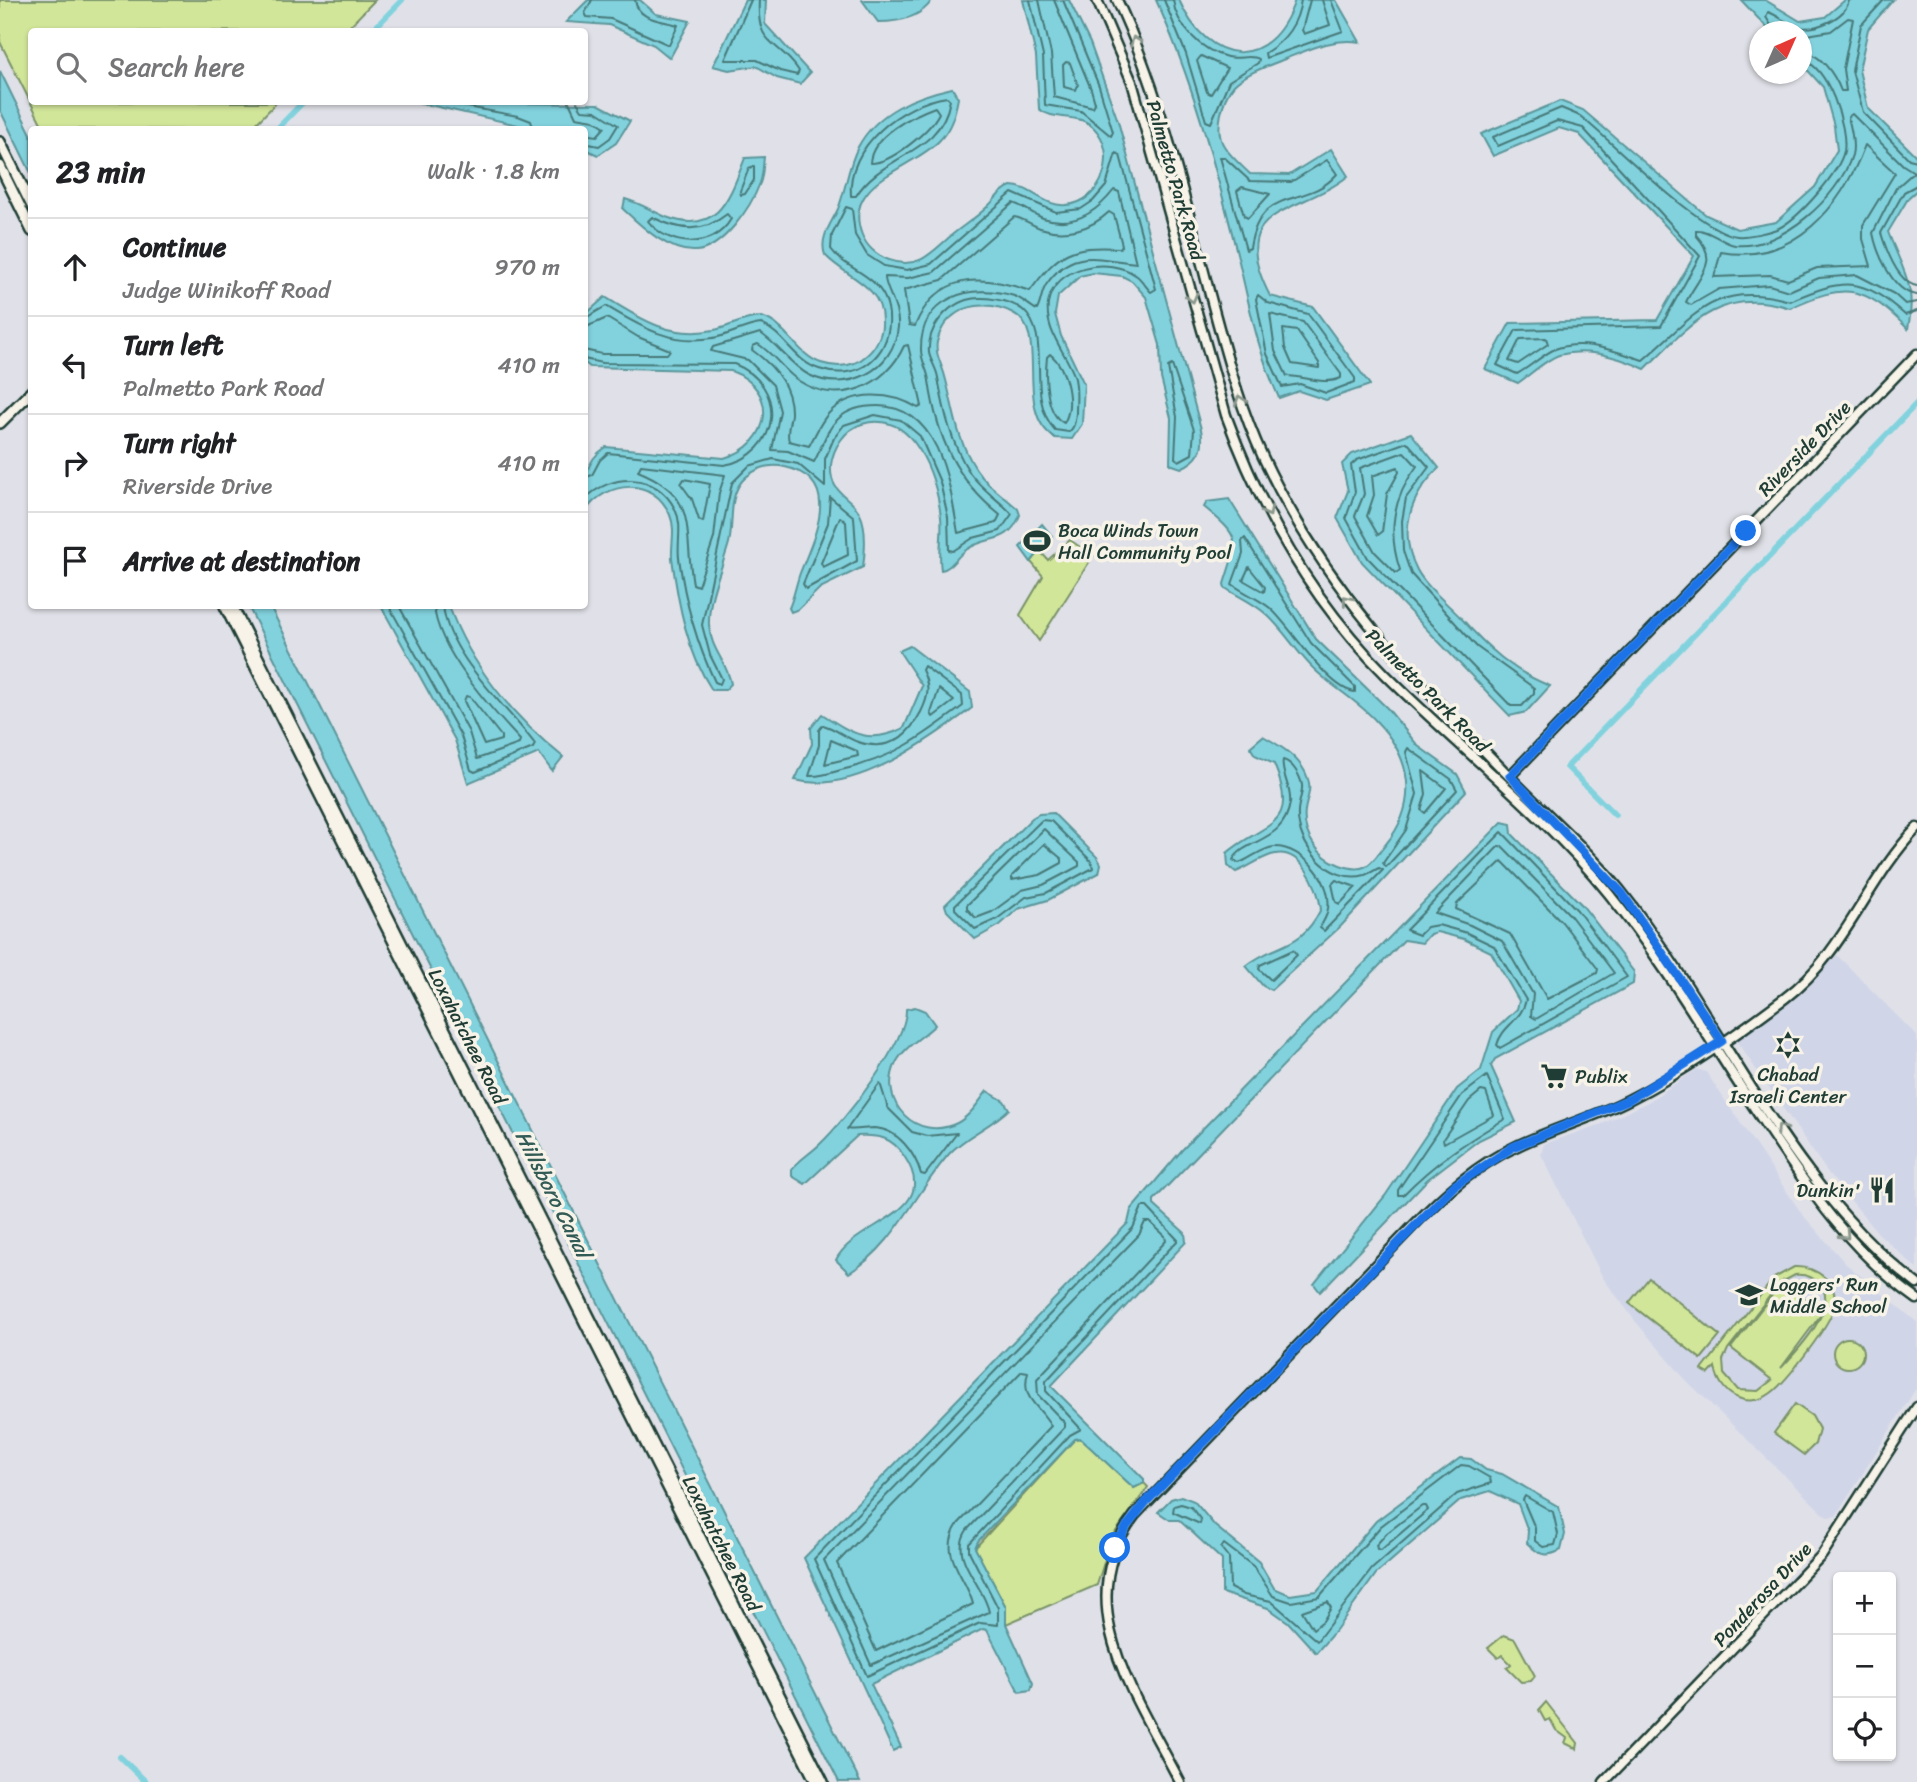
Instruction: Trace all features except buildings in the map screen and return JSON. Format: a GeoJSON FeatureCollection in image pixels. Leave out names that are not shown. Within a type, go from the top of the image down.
{"type":"FeatureCollection","features":[{"type":"Feature","properties":{"kind":"main road"},"geometry":{"type":"LineString","coordinates":[[0,142],[28,198]]}},
{"type":"Feature","properties":{"kind":"main road"},"geometry":{"type":"LineString","coordinates":[[0,166],[28,223]]}},
{"type":"Feature","properties":{"kind":"main road"},"geometry":{"type":"LineString","coordinates":[[0,424],[28,395]]}},
{"type":"Feature","properties":{"kind":"main road","name":"Loxahatchee Road"},"geometry":{"type":"LineString","coordinates":[[227,609],[816,1782]]}},
{"type":"Feature","properties":{"kind":"main road","name":"Loxahatchee Road"},"geometry":{"type":"LineString","coordinates":[[234,609],[823,1782]]}},
{"type":"Feature","properties":{"kind":"street","name":"Palmetto Park Road"},"geometry":{"type":"LineString","coordinates":[[1097,0],[1132,82],[1226,415],[1241,458],[1289,549],[1337,618],[1385,674],[1500,782],[1602,885],[1830,1217],[1872,1262],[1917,1299]]}},
{"type":"Feature","properties":{"kind":"street","name":"Palmetto Park Road"},"geometry":{"type":"LineString","coordinates":[[1117,0],[1149,77],[1240,399],[1288,509],[1320,561],[1364,620],[1622,893],[1838,1209],[1881,1254],[1917,1284]]}},
{"type":"Feature","properties":{"kind":"street"},"geometry":{"type":"LineString","coordinates":[[1132,82],[1149,77]]}},
{"type":"Feature","properties":{"kind":"street","name":"Riverside Drive"},"geometry":{"type":"LineString","coordinates":[[1510,776],[1917,354]]}},
{"type":"Feature","properties":{"kind":"street"},"geometry":{"type":"LineString","coordinates":[[1180,1782],[1116,1656],[1107,1622],[1108,1569],[1115,1548],[1131,1520],[1413,1226],[1460,1181],[1513,1147],[1630,1099],[1789,995],[1821,966],[1845,934],[1889,860],[1917,828]]}},
{"type":"Feature","properties":{"kind":"street","name":"Ponderosa Drive"},"geometry":{"type":"LineString","coordinates":[[1604,1782],[1822,1555],[1917,1407]]}},
{"type":"Feature","properties":{"kind":"shaded area"},"geometry":{"type":"Polygon","coordinates":[[[1837,955],[1917,1036],[1917,1269],[1878,1233],[1828,1173],[1735,1039],[1785,1005],[1837,955]]]}},
{"type":"Feature","properties":{"kind":"shaded area","name":"Loggers' Run Middle School"},"geometry":{"type":"Polygon","coordinates":[[[1697,1069],[1706,1072],[1802,1214],[1846,1264],[1917,1322],[1917,1387],[1836,1516],[1827,1517],[1685,1379],[1636,1322],[1603,1278],[1541,1154],[1544,1144],[1602,1124],[1648,1102],[1697,1069]]]}},
{"type":"Feature","properties":{"kind":"green space"},"geometry":{"type":"Polygon","coordinates":[[[0,0],[375,0],[348,28],[28,28],[28,97],[0,42],[0,0]]]}},
{"type":"Feature","properties":{"kind":"green space"},"geometry":{"type":"Polygon","coordinates":[[[32,105],[274,105],[254,126],[42,126],[32,105]]]}},
{"type":"Feature","properties":{"kind":"green space"},"geometry":{"type":"Polygon","coordinates":[[[1070,540],[1093,556],[1039,641],[1020,615],[1043,576],[1031,562],[1040,551],[1048,560],[1070,540]]]}},
{"type":"Feature","properties":{"kind":"green space"},"geometry":{"type":"Polygon","coordinates":[[[1794,1267],[1810,1269],[1829,1283],[1835,1297],[1834,1306],[1817,1338],[1778,1387],[1762,1398],[1744,1400],[1728,1392],[1715,1367],[1709,1374],[1702,1370],[1774,1278],[1794,1267]],[[1795,1275],[1783,1281],[1822,1311],[1825,1294],[1820,1284],[1809,1276],[1795,1275]],[[1782,1282],[1728,1349],[1723,1360],[1724,1374],[1738,1390],[1758,1391],[1772,1380],[1731,1348],[1782,1282]],[[1821,1314],[1781,1368],[1806,1340],[1821,1314]]]}},
{"type":"Feature","properties":{"kind":"green space"},"geometry":{"type":"Polygon","coordinates":[[[1649,1278],[1720,1336],[1701,1359],[1629,1303],[1649,1278]]]}},
{"type":"Feature","properties":{"kind":"green space"},"geometry":{"type":"Polygon","coordinates":[[[1848,1338],[1859,1342],[1863,1353],[1859,1364],[1848,1368],[1837,1364],[1833,1353],[1837,1342],[1848,1338]]]}},
{"type":"Feature","properties":{"kind":"green space"},"geometry":{"type":"Polygon","coordinates":[[[1795,1404],[1812,1416],[1819,1429],[1815,1444],[1804,1455],[1774,1433],[1795,1404]]]}},
{"type":"Feature","properties":{"kind":"green space"},"geometry":{"type":"Polygon","coordinates":[[[1080,1438],[1134,1488],[1144,1483],[1148,1487],[1112,1537],[1097,1585],[1006,1624],[1006,1607],[975,1548],[1075,1439],[1080,1438]]]}},
{"type":"Feature","properties":{"kind":"green space"},"geometry":{"type":"Polygon","coordinates":[[[1504,1635],[1515,1639],[1535,1676],[1531,1681],[1521,1682],[1507,1668],[1511,1664],[1502,1655],[1498,1658],[1488,1648],[1504,1635]]]}},
{"type":"Feature","properties":{"kind":"green space"},"geometry":{"type":"Polygon","coordinates":[[[1546,1702],[1578,1743],[1577,1749],[1565,1743],[1567,1738],[1556,1730],[1550,1719],[1545,1721],[1539,1710],[1546,1702]]]}},
{"type":"Feature","properties":{"kind":"water"},"geometry":{"type":"Polygon","coordinates":[[[588,0],[640,0],[656,14],[690,21],[670,58],[654,45],[609,25],[566,22],[588,0]]]}},
{"type":"Feature","properties":{"kind":"water"},"geometry":{"type":"Polygon","coordinates":[[[745,0],[766,0],[765,24],[810,73],[800,84],[777,78],[756,66],[729,70],[713,66],[745,0]]]}},
{"type":"Feature","properties":{"kind":"water"},"geometry":{"type":"Polygon","coordinates":[[[862,0],[932,0],[922,11],[908,18],[878,22],[862,0]]]}},
{"type":"Feature","properties":{"kind":"water"},"geometry":{"type":"Polygon","coordinates":[[[1023,0],[1069,0],[1090,43],[1118,121],[1201,429],[1199,453],[1181,468],[1170,464],[1171,418],[1161,378],[1160,345],[1146,297],[1132,281],[1122,276],[1093,273],[1080,276],[1058,296],[1055,314],[1061,336],[1084,384],[1082,424],[1072,439],[1055,438],[1042,426],[1033,392],[1030,337],[1024,323],[1013,313],[999,308],[978,306],[964,309],[942,329],[937,342],[938,354],[956,422],[969,457],[980,475],[1018,509],[1020,515],[1015,525],[1003,535],[974,545],[941,570],[938,501],[928,466],[919,450],[909,436],[896,426],[880,422],[856,426],[841,440],[834,452],[831,475],[837,489],[860,514],[865,540],[863,567],[820,588],[799,609],[791,612],[789,608],[817,527],[819,497],[814,484],[803,474],[779,466],[756,470],[742,481],[735,495],[729,543],[711,604],[710,633],[731,684],[725,690],[712,690],[696,660],[685,627],[672,558],[672,520],[663,502],[642,488],[629,487],[605,493],[588,508],[588,471],[592,460],[606,447],[724,458],[740,451],[760,430],[764,416],[763,403],[757,390],[747,379],[731,371],[590,367],[588,312],[605,297],[656,325],[683,332],[714,330],[762,317],[778,326],[805,354],[821,363],[833,366],[857,362],[873,348],[880,335],[880,308],[870,290],[825,255],[824,243],[858,147],[866,134],[887,115],[911,101],[952,88],[958,98],[952,121],[939,141],[882,179],[870,189],[861,202],[858,217],[862,235],[876,253],[889,260],[909,263],[925,258],[1011,186],[1025,189],[1051,203],[1066,205],[1089,196],[1097,186],[1106,163],[1101,138],[1087,122],[1052,115],[1039,109],[1036,56],[1023,0]]]}},
{"type":"Feature","properties":{"kind":"water"},"geometry":{"type":"Polygon","coordinates":[[[1156,0],[1179,0],[1191,22],[1206,38],[1222,48],[1238,52],[1255,49],[1270,40],[1284,24],[1295,0],[1336,0],[1360,42],[1341,41],[1323,45],[1246,76],[1234,85],[1226,98],[1220,132],[1224,146],[1250,174],[1289,175],[1331,149],[1348,176],[1273,217],[1261,229],[1255,244],[1258,266],[1270,296],[1313,307],[1370,385],[1326,400],[1299,391],[1279,398],[1259,343],[1202,123],[1181,60],[1156,0]]]}},
{"type":"Feature","properties":{"kind":"water"},"geometry":{"type":"Polygon","coordinates":[[[1741,0],[1765,0],[1800,21],[1761,21],[1741,0]]]}},
{"type":"Feature","properties":{"kind":"water"},"geometry":{"type":"Polygon","coordinates":[[[1845,0],[1893,0],[1868,29],[1859,70],[1868,108],[1917,157],[1917,190],[1909,197],[1888,232],[1910,290],[1908,329],[1893,314],[1866,296],[1854,292],[1840,292],[1826,294],[1790,308],[1766,302],[1726,306],[1693,324],[1645,369],[1614,357],[1581,352],[1554,357],[1518,383],[1485,369],[1510,323],[1657,320],[1694,256],[1579,134],[1559,128],[1493,156],[1481,134],[1560,101],[1583,110],[1706,215],[1737,229],[1776,222],[1815,187],[1837,150],[1834,126],[1823,87],[1812,75],[1812,21],[1800,21],[1825,17],[1845,0]]]}},
{"type":"Feature","properties":{"kind":"water"},"geometry":{"type":"Polygon","coordinates":[[[0,71],[28,128],[28,167],[0,110],[0,71]]]}},
{"type":"Feature","properties":{"kind":"water"},"geometry":{"type":"Polygon","coordinates":[[[598,104],[630,121],[616,143],[598,155],[588,150],[588,126],[523,126],[429,105],[598,104]]]}},
{"type":"Feature","properties":{"kind":"water"},"geometry":{"type":"Polygon","coordinates":[[[764,157],[761,180],[743,215],[726,235],[706,248],[696,251],[676,248],[647,230],[623,209],[625,199],[666,217],[684,222],[698,222],[710,217],[727,200],[745,158],[764,157]]]}},
{"type":"Feature","properties":{"kind":"water"},"geometry":{"type":"Polygon","coordinates":[[[1411,433],[1439,468],[1421,490],[1410,514],[1408,541],[1411,556],[1417,570],[1431,589],[1490,648],[1512,666],[1550,686],[1526,712],[1510,716],[1362,562],[1337,518],[1348,491],[1342,464],[1352,454],[1411,433]]]}},
{"type":"Feature","properties":{"kind":"water"},"geometry":{"type":"Polygon","coordinates":[[[1229,499],[1316,639],[1388,709],[1418,746],[1457,774],[1466,791],[1341,926],[1271,990],[1263,986],[1246,966],[1304,933],[1321,909],[1312,880],[1291,856],[1271,855],[1236,872],[1228,866],[1227,853],[1265,828],[1281,812],[1281,785],[1274,764],[1255,755],[1250,747],[1263,736],[1284,749],[1301,765],[1309,783],[1305,820],[1309,836],[1325,856],[1349,868],[1368,865],[1397,828],[1407,797],[1407,781],[1397,750],[1376,721],[1315,670],[1266,614],[1225,588],[1234,541],[1226,526],[1204,507],[1207,502],[1229,499]]]}},
{"type":"Feature","properties":{"kind":"water","name":"Boca Winds Town Hall Community Pool"},"geometry":{"type":"Polygon","coordinates":[[[1042,524],[1052,536],[1031,562],[1020,547],[1042,524]]]}},
{"type":"Feature","properties":{"kind":"water","name":"Hillsboro Canal"},"geometry":{"type":"Polygon","coordinates":[[[250,609],[272,609],[860,1782],[839,1782],[250,609]]]}},
{"type":"Feature","properties":{"kind":"water"},"geometry":{"type":"Polygon","coordinates":[[[383,609],[450,609],[469,649],[495,689],[527,725],[563,757],[552,771],[539,753],[468,783],[455,740],[383,609]]]}},
{"type":"Feature","properties":{"kind":"water"},"geometry":{"type":"Polygon","coordinates":[[[910,646],[970,692],[972,708],[912,750],[865,773],[818,783],[795,780],[812,744],[811,728],[822,714],[862,735],[881,736],[904,728],[922,686],[899,651],[910,646]]]}},
{"type":"Feature","properties":{"kind":"water"},"geometry":{"type":"Polygon","coordinates":[[[1053,813],[1097,857],[1101,864],[1099,873],[1048,900],[1018,909],[1000,925],[975,939],[947,911],[945,905],[1032,818],[1039,814],[1053,813]]]}},
{"type":"Feature","properties":{"kind":"water"},"geometry":{"type":"Polygon","coordinates":[[[1502,822],[1511,824],[1512,834],[1582,905],[1634,972],[1633,984],[1495,1059],[1491,1066],[1516,1122],[1479,1140],[1428,1179],[1320,1292],[1314,1284],[1385,1196],[1457,1089],[1481,1070],[1493,1032],[1517,1009],[1519,1001],[1491,952],[1464,939],[1437,932],[1430,934],[1422,943],[1404,940],[1154,1200],[1154,1205],[1185,1233],[1186,1242],[1051,1386],[1144,1479],[1144,1483],[1134,1488],[1080,1438],[1075,1439],[978,1541],[975,1548],[1006,1607],[1006,1624],[1033,1683],[1031,1690],[1019,1692],[987,1630],[983,1629],[871,1684],[901,1747],[893,1751],[804,1558],[1128,1223],[1131,1210],[1182,1150],[1502,822]]]}},
{"type":"Feature","properties":{"kind":"water"},"geometry":{"type":"Polygon","coordinates":[[[915,1007],[925,1011],[935,1025],[909,1047],[896,1063],[892,1092],[904,1115],[928,1128],[942,1128],[966,1117],[987,1091],[1004,1101],[1009,1109],[949,1154],[892,1234],[865,1262],[849,1273],[836,1260],[846,1247],[892,1215],[905,1204],[913,1191],[913,1176],[904,1156],[895,1145],[884,1138],[857,1136],[805,1184],[792,1176],[792,1169],[831,1133],[858,1100],[886,1060],[904,1024],[906,1009],[915,1007]]]}},
{"type":"Feature","properties":{"kind":"water"},"geometry":{"type":"Polygon","coordinates":[[[1460,1458],[1471,1459],[1486,1470],[1502,1474],[1559,1507],[1565,1534],[1561,1550],[1543,1554],[1527,1543],[1528,1531],[1518,1504],[1490,1491],[1461,1500],[1376,1574],[1316,1653],[1288,1622],[1268,1608],[1222,1593],[1222,1560],[1179,1520],[1170,1520],[1158,1512],[1171,1499],[1181,1496],[1194,1501],[1215,1526],[1259,1562],[1274,1588],[1290,1595],[1317,1591],[1376,1521],[1460,1458]]]}},
{"type":"Feature","properties":{"kind":"waterway"},"geometry":{"type":"LineString","coordinates":[[375,28],[402,0]]}},
{"type":"Feature","properties":{"kind":"waterway"},"geometry":{"type":"LineString","coordinates":[[280,126],[300,105]]}},
{"type":"Feature","properties":{"kind":"waterway"},"geometry":{"type":"LineString","coordinates":[[1615,815],[1567,767],[1917,403]]}},
{"type":"Feature","properties":{"kind":"waterway"},"geometry":{"type":"LineString","coordinates":[[120,1757],[146,1782]]}},
{"type":"Feature","properties":{"kind":"place","name":"Boca Winds Town Hall Community Pool"},"geometry":{"type":"Point","coordinates":[1037,541]}},
{"type":"Feature","properties":{"kind":"place","name":"Chabad Israeli Center"},"geometry":{"type":"Point","coordinates":[1788,1045]}},
{"type":"Feature","properties":{"kind":"place","name":"Publix"},"geometry":{"type":"Point","coordinates":[1554,1076]}},
{"type":"Feature","properties":{"kind":"place","name":"Dunkin'"},"geometry":{"type":"Point","coordinates":[1882,1190]}},
{"type":"Feature","properties":{"kind":"place","name":"Loggers' Run Middle School"},"geometry":{"type":"Point","coordinates":[1749,1295]}},
{"type":"Feature","properties":{"kind":"route"},"geometry":{"type":"LineString","coordinates":[[1115,1548],[1127,1526],[1146,1502],[1454,1186],[1513,1147],[1630,1099],[1722,1041],[1622,893],[1589,855],[1510,776],[1746,531]]}}]}
